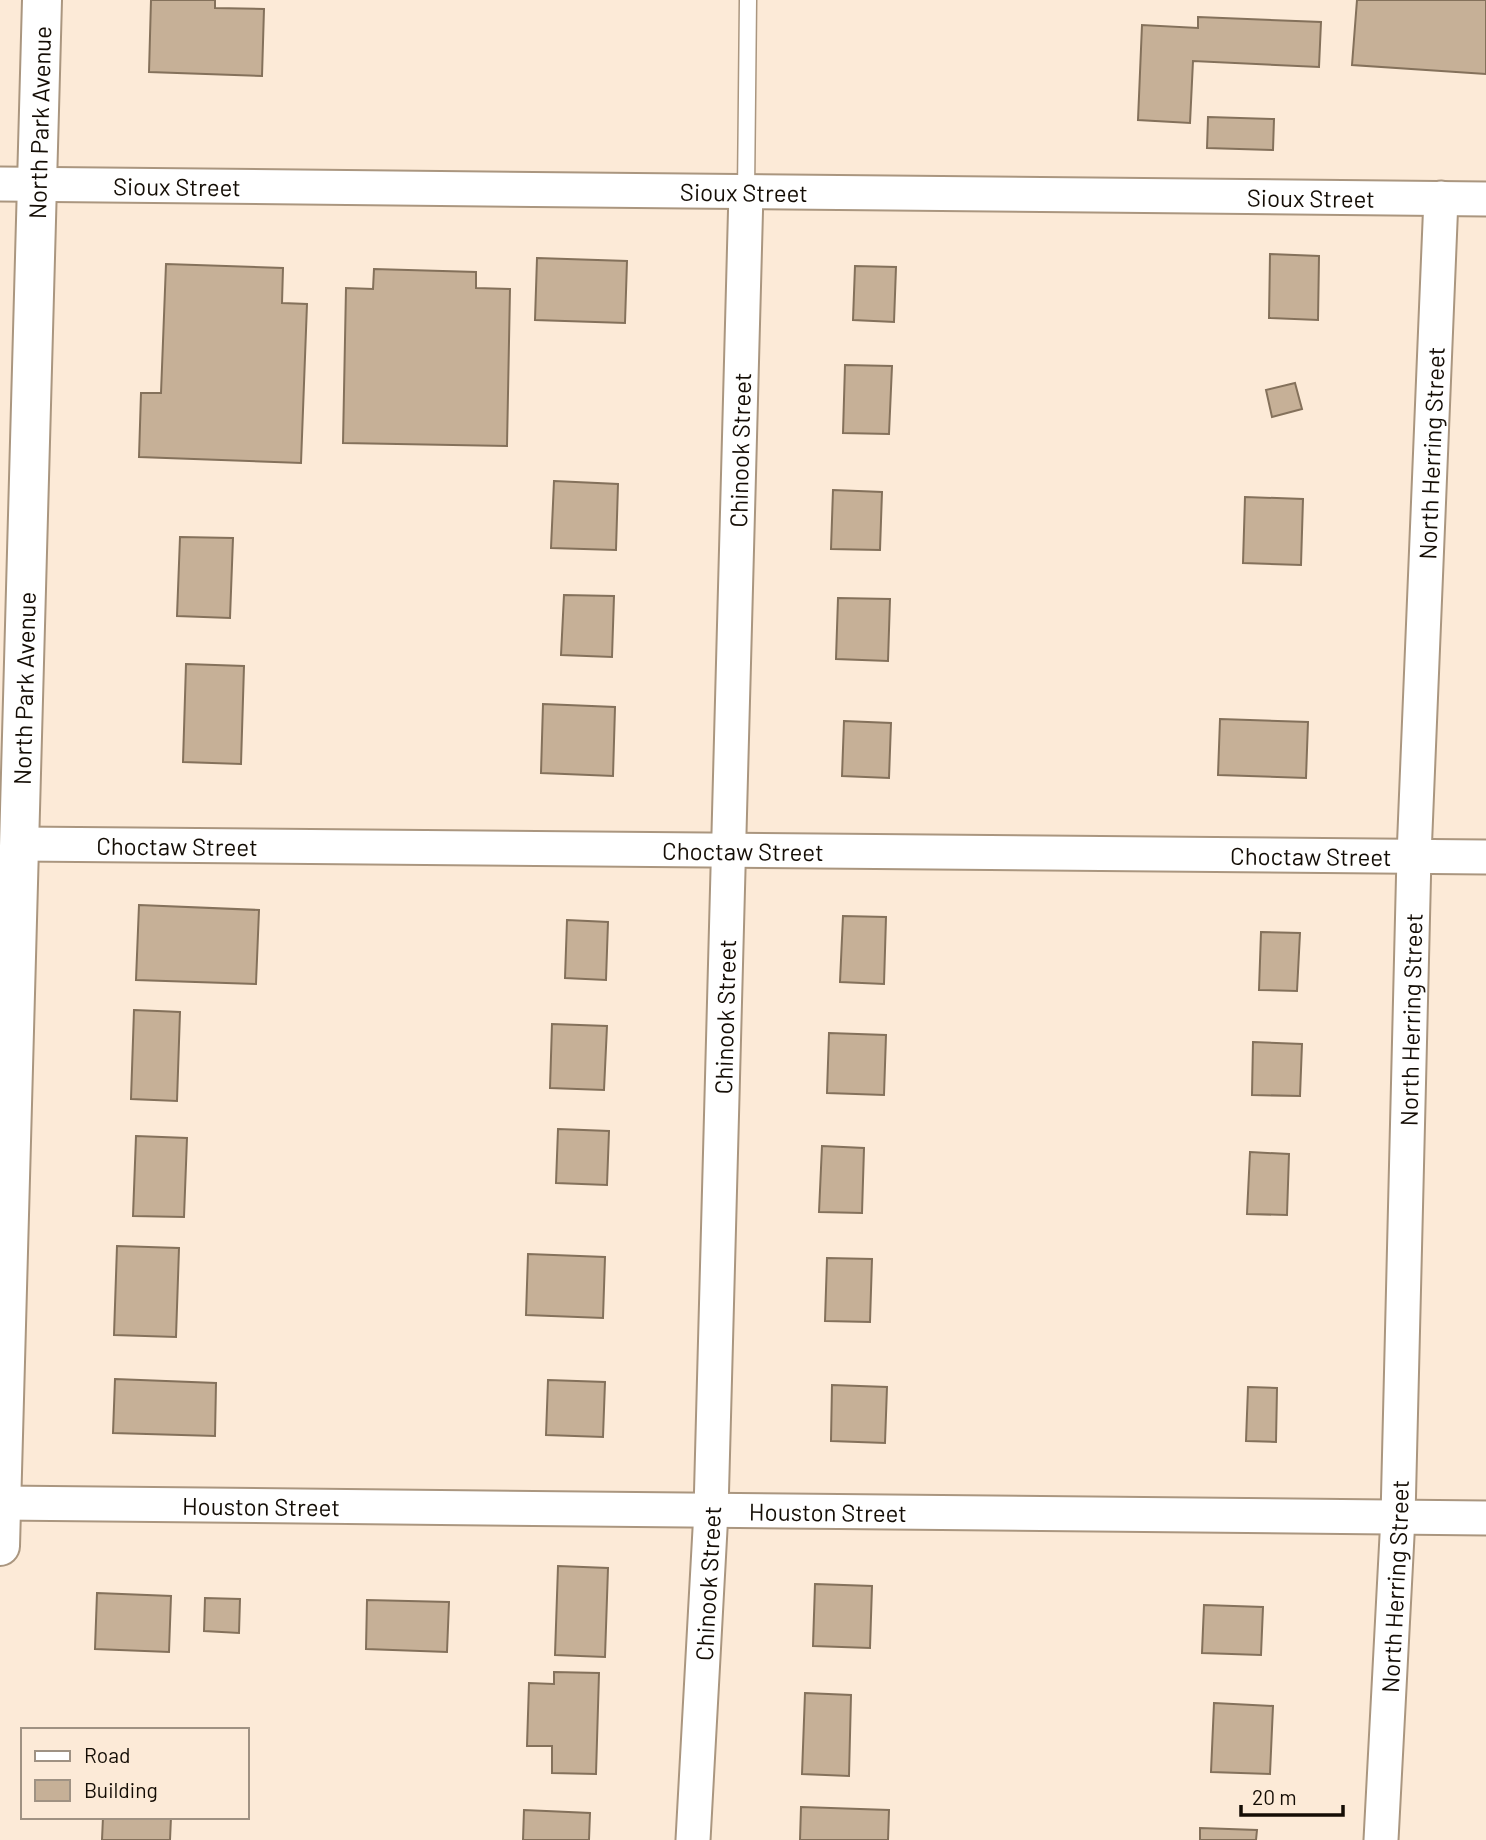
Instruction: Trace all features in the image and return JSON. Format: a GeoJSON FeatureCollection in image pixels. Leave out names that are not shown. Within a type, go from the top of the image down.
{"type":"FeatureCollection","features":[{"type":"Feature","properties":{"kind":"street","name":"North Park Avenue"},"geometry":{"type":"LineString","coordinates":[[0,1546],[10,844],[38,186],[42,0]]}},
{"type":"Feature","properties":{"kind":"street","name":"Sioux Street"},"geometry":{"type":"LineString","coordinates":[[0,184],[1486,199]]}},
{"type":"Feature","properties":{"kind":"street","name":"Chinook Street"},"geometry":{"type":"LineString","coordinates":[[693,1840],[711,1511],[746,192]]}},
{"type":"Feature","properties":{"kind":"street","name":"North Herring Street"},"geometry":{"type":"LineString","coordinates":[[1381,1840],[1398,1517],[1414,856],[1441,198]]}},
{"type":"Feature","properties":{"kind":"street","name":"Choctaw Street"},"geometry":{"type":"LineString","coordinates":[[10,844],[1486,857]]}},
{"type":"Feature","properties":{"kind":"street","name":"Houston Street"},"geometry":{"type":"LineString","coordinates":[[1,1503],[1486,1518]]}},
{"type":"Feature","properties":{"kind":"lane"},"geometry":{"type":"LineString","coordinates":[[746,192],[748,0]]}},
{"type":"Feature","properties":{"kind":"building"},"geometry":{"type":"Polygon","coordinates":[[[151,0],[215,0],[215,8],[264,9],[262,76],[149,72],[151,0]]]}},
{"type":"Feature","properties":{"kind":"building"},"geometry":{"type":"Polygon","coordinates":[[[1357,0],[1486,0],[1486,74],[1352,65],[1357,0]]]}},
{"type":"Feature","properties":{"kind":"building"},"geometry":{"type":"Polygon","coordinates":[[[1198,17],[1321,22],[1319,67],[1193,61],[1190,123],[1138,120],[1142,25],[1198,28],[1198,17]]]}},
{"type":"Feature","properties":{"kind":"building"},"geometry":{"type":"Polygon","coordinates":[[[1208,117],[1274,119],[1273,150],[1207,148],[1208,117]]]}},
{"type":"Feature","properties":{"kind":"building"},"geometry":{"type":"Polygon","coordinates":[[[1270,254],[1319,256],[1318,320],[1269,318],[1270,254]]]}},
{"type":"Feature","properties":{"kind":"building"},"geometry":{"type":"Polygon","coordinates":[[[537,258],[627,261],[625,323],[535,320],[537,258]]]}},
{"type":"Feature","properties":{"kind":"building"},"geometry":{"type":"Polygon","coordinates":[[[166,264],[283,268],[282,303],[307,304],[301,463],[139,457],[141,393],[161,393],[166,264]]]}},
{"type":"Feature","properties":{"kind":"building"},"geometry":{"type":"Polygon","coordinates":[[[855,266],[896,267],[894,322],[853,320],[855,266]]]}},
{"type":"Feature","properties":{"kind":"building"},"geometry":{"type":"Polygon","coordinates":[[[374,269],[476,272],[476,288],[510,289],[507,446],[343,443],[346,288],[373,289],[374,269]]]}},
{"type":"Feature","properties":{"kind":"building"},"geometry":{"type":"Polygon","coordinates":[[[845,365],[892,366],[889,434],[843,433],[845,365]]]}},
{"type":"Feature","properties":{"kind":"building"},"geometry":{"type":"Polygon","coordinates":[[[1295,383],[1302,409],[1272,417],[1266,390],[1295,383]]]}},
{"type":"Feature","properties":{"kind":"building"},"geometry":{"type":"Polygon","coordinates":[[[554,481],[618,484],[616,550],[551,548],[554,481]]]}},
{"type":"Feature","properties":{"kind":"building"},"geometry":{"type":"Polygon","coordinates":[[[833,490],[882,492],[880,550],[831,549],[833,490]]]}},
{"type":"Feature","properties":{"kind":"building"},"geometry":{"type":"Polygon","coordinates":[[[1245,497],[1303,499],[1301,565],[1243,563],[1245,497]]]}},
{"type":"Feature","properties":{"kind":"building"},"geometry":{"type":"Polygon","coordinates":[[[180,537],[233,538],[230,618],[177,616],[180,537]]]}},
{"type":"Feature","properties":{"kind":"building"},"geometry":{"type":"Polygon","coordinates":[[[564,595],[614,596],[612,657],[561,655],[564,595]]]}},
{"type":"Feature","properties":{"kind":"building"},"geometry":{"type":"Polygon","coordinates":[[[838,598],[890,599],[888,661],[836,659],[838,598]]]}},
{"type":"Feature","properties":{"kind":"building"},"geometry":{"type":"Polygon","coordinates":[[[186,664],[244,666],[241,764],[183,762],[186,664]]]}},
{"type":"Feature","properties":{"kind":"building"},"geometry":{"type":"Polygon","coordinates":[[[543,704],[615,707],[613,776],[541,773],[543,704]]]}},
{"type":"Feature","properties":{"kind":"building"},"geometry":{"type":"Polygon","coordinates":[[[1220,719],[1308,722],[1306,778],[1218,775],[1220,719]]]}},
{"type":"Feature","properties":{"kind":"building"},"geometry":{"type":"Polygon","coordinates":[[[844,721],[891,723],[889,778],[842,776],[844,721]]]}},
{"type":"Feature","properties":{"kind":"building"},"geometry":{"type":"Polygon","coordinates":[[[139,905],[259,910],[256,984],[136,980],[139,905]]]}},
{"type":"Feature","properties":{"kind":"building"},"geometry":{"type":"Polygon","coordinates":[[[843,916],[886,917],[884,984],[840,982],[843,916]]]}},
{"type":"Feature","properties":{"kind":"building"},"geometry":{"type":"Polygon","coordinates":[[[567,920],[608,922],[606,980],[565,978],[567,920]]]}},
{"type":"Feature","properties":{"kind":"building"},"geometry":{"type":"Polygon","coordinates":[[[1261,932],[1300,933],[1297,991],[1259,990],[1261,932]]]}},
{"type":"Feature","properties":{"kind":"building"},"geometry":{"type":"Polygon","coordinates":[[[134,1010],[180,1012],[177,1101],[131,1099],[134,1010]]]}},
{"type":"Feature","properties":{"kind":"building"},"geometry":{"type":"Polygon","coordinates":[[[552,1024],[607,1026],[604,1090],[550,1088],[552,1024]]]}},
{"type":"Feature","properties":{"kind":"building"},"geometry":{"type":"Polygon","coordinates":[[[829,1033],[886,1035],[884,1095],[827,1093],[829,1033]]]}},
{"type":"Feature","properties":{"kind":"building"},"geometry":{"type":"Polygon","coordinates":[[[1253,1042],[1302,1044],[1300,1096],[1252,1095],[1253,1042]]]}},
{"type":"Feature","properties":{"kind":"building"},"geometry":{"type":"Polygon","coordinates":[[[558,1129],[609,1131],[607,1185],[556,1183],[558,1129]]]}},
{"type":"Feature","properties":{"kind":"building"},"geometry":{"type":"Polygon","coordinates":[[[136,1136],[187,1138],[184,1217],[133,1216],[136,1136]]]}},
{"type":"Feature","properties":{"kind":"building"},"geometry":{"type":"Polygon","coordinates":[[[822,1146],[864,1148],[862,1213],[819,1212],[822,1146]]]}},
{"type":"Feature","properties":{"kind":"building"},"geometry":{"type":"Polygon","coordinates":[[[1250,1152],[1289,1154],[1287,1215],[1247,1214],[1250,1152]]]}},
{"type":"Feature","properties":{"kind":"building"},"geometry":{"type":"Polygon","coordinates":[[[117,1246],[179,1248],[176,1337],[114,1335],[117,1246]]]}},
{"type":"Feature","properties":{"kind":"building"},"geometry":{"type":"Polygon","coordinates":[[[528,1254],[605,1257],[603,1318],[526,1315],[528,1254]]]}},
{"type":"Feature","properties":{"kind":"building"},"geometry":{"type":"Polygon","coordinates":[[[827,1258],[872,1259],[870,1322],[825,1321],[827,1258]]]}},
{"type":"Feature","properties":{"kind":"building"},"geometry":{"type":"Polygon","coordinates":[[[115,1379],[216,1383],[215,1436],[113,1433],[115,1379]]]}},
{"type":"Feature","properties":{"kind":"building"},"geometry":{"type":"Polygon","coordinates":[[[548,1380],[605,1382],[603,1437],[546,1435],[548,1380]]]}},
{"type":"Feature","properties":{"kind":"building"},"geometry":{"type":"Polygon","coordinates":[[[832,1385],[887,1387],[885,1443],[831,1441],[832,1385]]]}},
{"type":"Feature","properties":{"kind":"building"},"geometry":{"type":"Polygon","coordinates":[[[1248,1387],[1277,1388],[1276,1442],[1246,1441],[1248,1387]]]}},
{"type":"Feature","properties":{"kind":"building"},"geometry":{"type":"Polygon","coordinates":[[[558,1566],[608,1568],[605,1657],[555,1655],[558,1566]]]}},
{"type":"Feature","properties":{"kind":"building"},"geometry":{"type":"Polygon","coordinates":[[[815,1584],[872,1586],[870,1648],[813,1646],[815,1584]]]}},
{"type":"Feature","properties":{"kind":"building"},"geometry":{"type":"Polygon","coordinates":[[[97,1593],[171,1596],[169,1652],[95,1649],[97,1593]]]}},
{"type":"Feature","properties":{"kind":"building"},"geometry":{"type":"Polygon","coordinates":[[[205,1598],[240,1599],[239,1633],[204,1631],[205,1598]]]}},
{"type":"Feature","properties":{"kind":"building"},"geometry":{"type":"Polygon","coordinates":[[[367,1600],[449,1602],[447,1652],[366,1649],[367,1600]]]}},
{"type":"Feature","properties":{"kind":"building"},"geometry":{"type":"Polygon","coordinates":[[[1204,1605],[1263,1607],[1261,1655],[1202,1653],[1204,1605]]]}},
{"type":"Feature","properties":{"kind":"building"},"geometry":{"type":"Polygon","coordinates":[[[554,1672],[599,1673],[596,1774],[552,1773],[552,1746],[527,1746],[529,1683],[554,1684],[554,1672]]]}},
{"type":"Feature","properties":{"kind":"building"},"geometry":{"type":"Polygon","coordinates":[[[805,1693],[851,1695],[849,1776],[802,1774],[805,1693]]]}},
{"type":"Feature","properties":{"kind":"building"},"geometry":{"type":"Polygon","coordinates":[[[1214,1703],[1273,1706],[1270,1774],[1211,1772],[1214,1703]]]}},
{"type":"Feature","properties":{"kind":"building"},"geometry":{"type":"Polygon","coordinates":[[[801,1807],[889,1810],[888,1840],[800,1840],[801,1807]]]}},
{"type":"Feature","properties":{"kind":"building"},"geometry":{"type":"Polygon","coordinates":[[[524,1810],[590,1813],[589,1840],[523,1840],[524,1810]]]}},
{"type":"Feature","properties":{"kind":"building"},"geometry":{"type":"Polygon","coordinates":[[[103,1819],[171,1819],[170,1840],[102,1840],[103,1819]]]}},
{"type":"Feature","properties":{"kind":"building"},"geometry":{"type":"Polygon","coordinates":[[[1200,1828],[1257,1830],[1256,1840],[1200,1840],[1200,1828]]]}}]}
